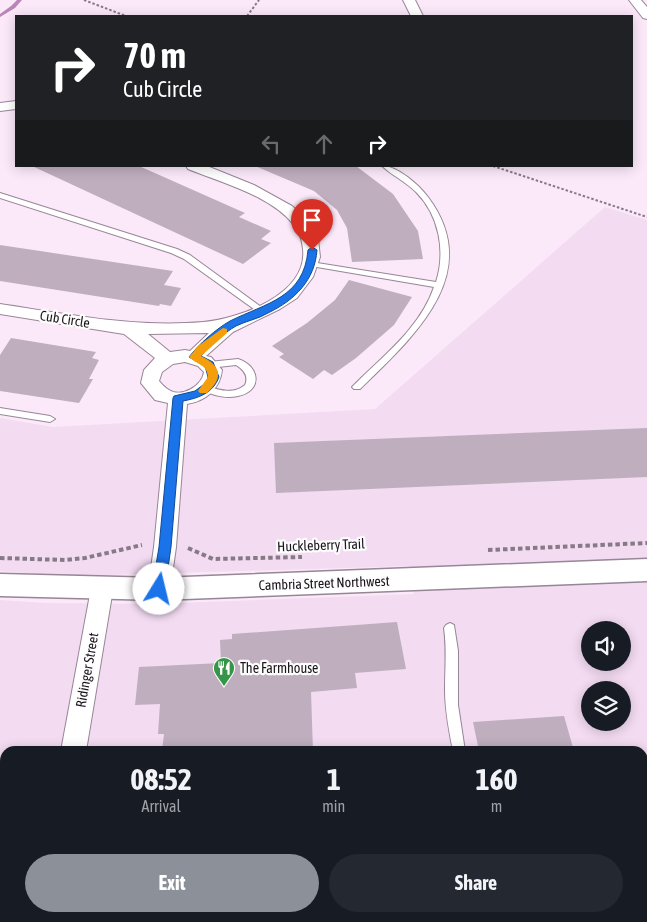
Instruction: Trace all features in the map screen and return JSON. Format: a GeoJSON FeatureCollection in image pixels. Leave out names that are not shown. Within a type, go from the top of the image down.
{"type":"FeatureCollection","features":[{"type":"Feature","properties":{"kind":"street"},"geometry":{"type":"LineString","coordinates":[[409,0],[416,15]]}},
{"type":"Feature","properties":{"kind":"street"},"geometry":{"type":"LineString","coordinates":[[639,1],[647,14]]}},
{"type":"Feature","properties":{"kind":"street"},"geometry":{"type":"LineString","coordinates":[[195,167],[268,198],[294,214],[309,236],[312,250],[311,264]]}},
{"type":"Feature","properties":{"kind":"street","name":"Cub Circle"},"geometry":{"type":"LineString","coordinates":[[0,309],[129,329],[202,328],[232,324],[264,312],[282,301],[305,278],[311,264]]}},
{"type":"Feature","properties":{"kind":"street","name":"Cub Circle"},"geometry":{"type":"LineString","coordinates":[[202,361],[202,348],[232,324]]}},
{"type":"Feature","properties":{"kind":"street"},"geometry":{"type":"LineString","coordinates":[[129,329],[166,359]]}},
{"type":"Feature","properties":{"kind":"street"},"geometry":{"type":"LineString","coordinates":[[175,356],[202,361],[214,377],[206,390],[198,394],[178,398],[160,394],[150,383],[153,370],[166,359],[175,356]]}},
{"type":"Feature","properties":{"kind":"street"},"geometry":{"type":"LineString","coordinates":[[159,589],[165,547],[178,398]]}},
{"type":"Feature","properties":{"kind":"street","name":"Cambria Street Northwest"},"geometry":{"type":"LineString","coordinates":[[0,585],[159,589],[647,570]]}},
{"type":"Feature","properties":{"kind":"street","name":"Ridinger Street"},"geometry":{"type":"LineString","coordinates":[[74,746],[102,589]]}},
{"type":"Feature","properties":{"kind":"lane"},"geometry":{"type":"LineString","coordinates":[[357,387],[417,325],[431,304],[440,285],[444,267],[445,248],[443,231],[435,212],[422,194],[387,167]]}},
{"type":"Feature","properties":{"kind":"lane"},"geometry":{"type":"LineString","coordinates":[[0,196],[174,251],[187,257],[264,312]]}},
{"type":"Feature","properties":{"kind":"lane"},"geometry":{"type":"LineString","coordinates":[[311,264],[440,285]]}},
{"type":"Feature","properties":{"kind":"lane"},"geometry":{"type":"LineString","coordinates":[[202,361],[238,362],[245,366],[253,378],[252,383],[247,388],[232,394],[206,390]]}},
{"type":"Feature","properties":{"kind":"lane"},"geometry":{"type":"LineString","coordinates":[[0,410],[50,419]]}},
{"type":"Feature","properties":{"kind":"lane"},"geometry":{"type":"LineString","coordinates":[[450,628],[453,644],[451,690],[458,746]]}},
{"type":"Feature","properties":{"kind":"path"},"geometry":{"type":"LineString","coordinates":[[84,0],[123,15]]}},
{"type":"Feature","properties":{"kind":"path"},"geometry":{"type":"LineString","coordinates":[[249,15],[259,0]]}},
{"type":"Feature","properties":{"kind":"path"},"geometry":{"type":"LineString","coordinates":[[496,167],[647,217]]}},
{"type":"Feature","properties":{"kind":"path"},"geometry":{"type":"LineString","coordinates":[[485,550],[647,543]]}},
{"type":"Feature","properties":{"kind":"path","name":"Huckleberry Trail"},"geometry":{"type":"LineString","coordinates":[[0,558],[65,560],[85,558],[141,546],[188,548],[213,559],[310,557]]}},
{"type":"Feature","properties":{"kind":"shaded area"},"geometry":{"type":"Polygon","coordinates":[[[605,207],[647,220],[647,746],[0,746],[0,600],[47,603],[152,604],[414,594],[409,566],[108,575],[50,575],[0,571],[0,418],[53,427],[375,409],[605,207]]]}},
{"type":"Feature","properties":{"kind":"building"},"geometry":{"type":"Polygon","coordinates":[[[34,167],[141,167],[245,213],[239,217],[271,231],[261,239],[271,243],[243,264],[34,167]]]}},
{"type":"Feature","properties":{"kind":"building"},"geometry":{"type":"Polygon","coordinates":[[[257,167],[357,167],[393,194],[418,231],[423,259],[352,262],[347,228],[337,210],[314,191],[257,167]]]}},
{"type":"Feature","properties":{"kind":"building"},"geometry":{"type":"Polygon","coordinates":[[[0,245],[173,271],[164,285],[181,288],[171,306],[160,304],[159,306],[0,281],[0,245]]]}},
{"type":"Feature","properties":{"kind":"building"},"geometry":{"type":"Polygon","coordinates":[[[349,280],[412,297],[394,325],[356,358],[332,375],[324,370],[313,379],[279,357],[284,354],[272,346],[307,323],[335,300],[349,280]]]}},
{"type":"Feature","properties":{"kind":"building"},"geometry":{"type":"Polygon","coordinates":[[[11,338],[96,352],[92,358],[99,360],[89,379],[93,379],[79,403],[0,391],[0,355],[11,338]]]}},
{"type":"Feature","properties":{"kind":"building"},"geometry":{"type":"Polygon","coordinates":[[[647,428],[647,477],[276,493],[274,443],[647,428]]]}},
{"type":"Feature","properties":{"kind":"building","name":"The Farmhouse"},"geometry":{"type":"Polygon","coordinates":[[[397,622],[406,669],[355,673],[357,688],[311,692],[313,746],[163,746],[164,734],[158,734],[160,704],[135,705],[139,667],[221,663],[220,640],[232,639],[232,634],[397,622]]]}},
{"type":"Feature","properties":{"kind":"building"},"geometry":{"type":"Polygon","coordinates":[[[564,716],[573,746],[478,746],[473,722],[564,716]]]}},
{"type":"Feature","properties":{"kind":"waterway"},"geometry":{"type":"LineString","coordinates":[[0,16],[20,0]]}},
{"type":"Feature","properties":{"kind":"slow traffic"},"geometry":{"type":"LineString","coordinates":[[203,391],[211,384],[214,377],[213,370],[209,364],[195,357],[202,348],[223,331]]}},
{"type":"Feature","properties":{"kind":"place","name":"The Farmhouse"},"geometry":{"type":"Point","coordinates":[224,687]}},
{"type":"Feature","properties":{"kind":"route"},"geometry":{"type":"LineString","coordinates":[[159,589],[165,547],[178,398],[189,397],[206,390],[214,377],[213,370],[209,364],[195,357],[202,348],[232,324],[264,312],[282,301],[296,289],[305,278],[311,264],[312,250]]}}]}
